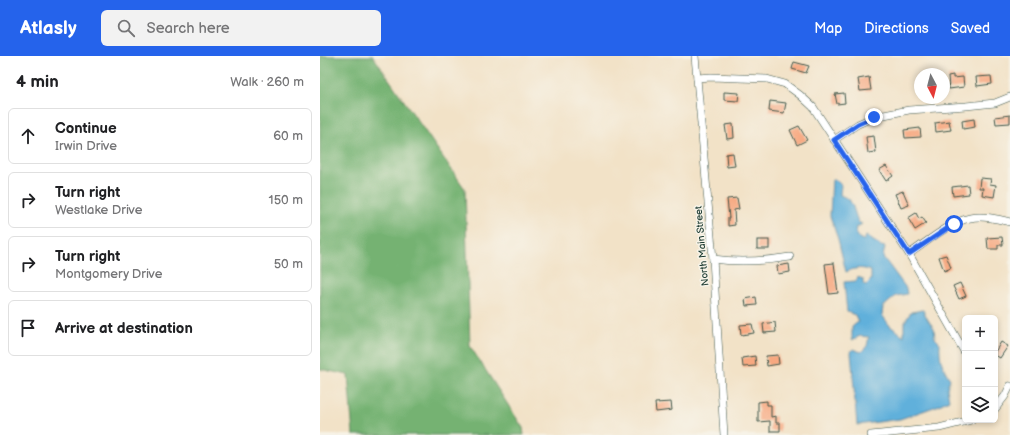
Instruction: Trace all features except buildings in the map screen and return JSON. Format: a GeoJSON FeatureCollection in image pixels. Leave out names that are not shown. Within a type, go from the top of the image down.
{"type":"FeatureCollection","features":[{"type":"Feature","properties":{"kind":"street","name":"North Main Street"},"geometry":{"type":"LineString","coordinates":[[695,56],[713,259],[724,435]]}},
{"type":"Feature","properties":{"kind":"street"},"geometry":{"type":"LineString","coordinates":[[697,78],[767,79],[784,84],[800,95],[813,107],[909,254],[964,351]]}},
{"type":"Feature","properties":{"kind":"street"},"geometry":{"type":"LineString","coordinates":[[834,140],[858,124],[874,117],[909,110],[995,103],[1010,97]]}},
{"type":"Feature","properties":{"kind":"street"},"geometry":{"type":"LineString","coordinates":[[909,254],[954,224],[971,218],[990,218],[1010,222]]}},
{"type":"Feature","properties":{"kind":"street"},"geometry":{"type":"LineString","coordinates":[[713,259],[769,260],[790,257]]}},
{"type":"Feature","properties":{"kind":"street"},"geometry":{"type":"LineString","coordinates":[[998,404],[1005,396],[1010,386]]}},
{"type":"Feature","properties":{"kind":"street"},"geometry":{"type":"LineString","coordinates":[[871,435],[939,428],[962,422]]}},
{"type":"Feature","properties":{"kind":"green space"},"geometry":{"type":"Polygon","coordinates":[[[320,56],[373,56],[465,189],[470,346],[523,428],[524,435],[353,435],[348,375],[320,369],[320,56]]]}},
{"type":"Feature","properties":{"kind":"water"},"geometry":{"type":"Polygon","coordinates":[[[832,179],[835,179],[841,185],[840,195],[849,199],[858,222],[862,224],[857,227],[856,233],[860,239],[864,240],[866,236],[885,247],[883,257],[906,288],[907,294],[896,296],[883,307],[882,315],[890,326],[904,336],[904,323],[911,312],[923,310],[934,328],[935,338],[940,343],[942,362],[950,379],[947,388],[949,400],[937,406],[900,419],[857,425],[851,352],[853,349],[861,352],[867,346],[869,337],[860,336],[852,340],[852,327],[858,322],[855,315],[847,312],[844,282],[856,281],[858,277],[863,279],[863,284],[866,285],[871,280],[871,271],[858,268],[846,272],[838,239],[830,216],[832,179]]]}},
{"type":"Feature","properties":{"kind":"route"},"geometry":{"type":"LineString","coordinates":[[874,117],[858,124],[834,140],[909,254],[954,224]]}}]}
